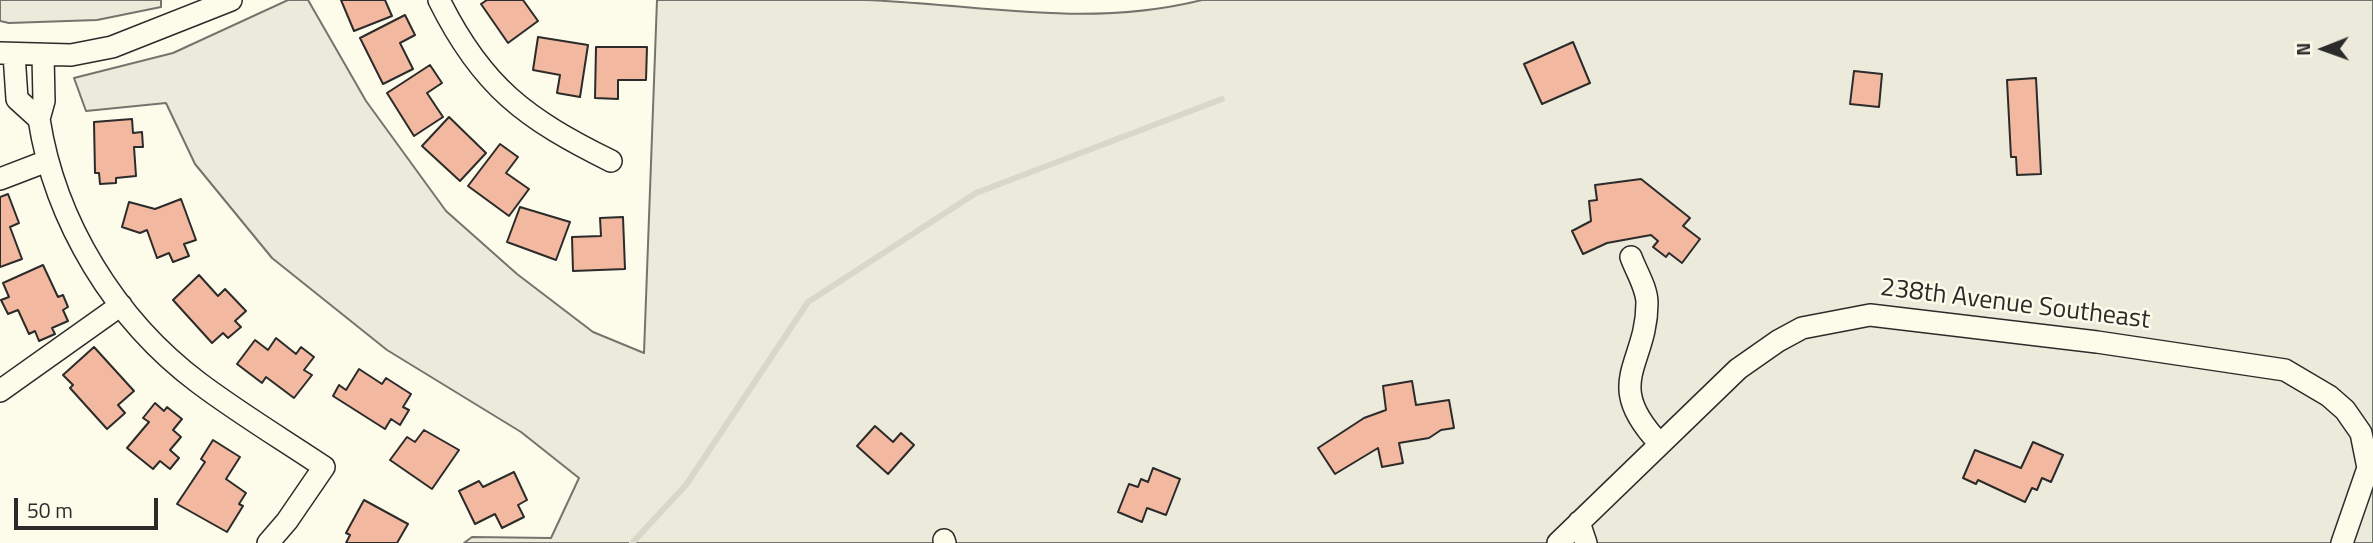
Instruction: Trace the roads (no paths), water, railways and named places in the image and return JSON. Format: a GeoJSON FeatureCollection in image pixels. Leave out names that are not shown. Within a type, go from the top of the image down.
{"type":"FeatureCollection","features":[{"type":"Feature","properties":{"kind":"street"},"geometry":{"type":"LineString","coordinates":[[39,119],[17,99],[7,53],[71,55],[111,47],[192,8],[231,0]]}},
{"type":"Feature","properties":{"kind":"street"},"geometry":{"type":"LineString","coordinates":[[439,0],[456,34],[481,70],[504,95],[556,134],[611,161]]}},
{"type":"Feature","properties":{"kind":"street"},"geometry":{"type":"LineString","coordinates":[[43,55],[44,101],[39,119],[47,161],[74,231],[121,305],[164,353],[198,383],[324,467],[268,543]]}},
{"type":"Feature","properties":{"kind":"street"},"geometry":{"type":"LineString","coordinates":[[0,179],[47,161]]}},
{"type":"Feature","properties":{"kind":"street"},"geometry":{"type":"LineString","coordinates":[[1631,257],[1647,299],[1646,315],[1630,372],[1632,400],[1643,426],[1660,444]]}},
{"type":"Feature","properties":{"kind":"street"},"geometry":{"type":"LineString","coordinates":[[0,390],[121,305]]}},
{"type":"Feature","properties":{"kind":"street","name":"238th Avenue Southeast"},"geometry":{"type":"LineString","coordinates":[[1558,543],[1738,369],[1802,328],[1870,315],[2122,345],[2285,370],[2318,386],[2345,410],[2361,433],[2371,467]]}},
{"type":"Feature","properties":{"kind":"street"},"geometry":{"type":"LineString","coordinates":[[2342,543],[2371,467]]}},
{"type":"Feature","properties":{"kind":"street"},"geometry":{"type":"LineString","coordinates":[[1579,522],[1587,543]]}},
{"type":"Feature","properties":{"kind":"waterway"},"geometry":{"type":"LineString","coordinates":[[632,543],[686,485],[808,302],[976,193],[1222,99]]}}]}
